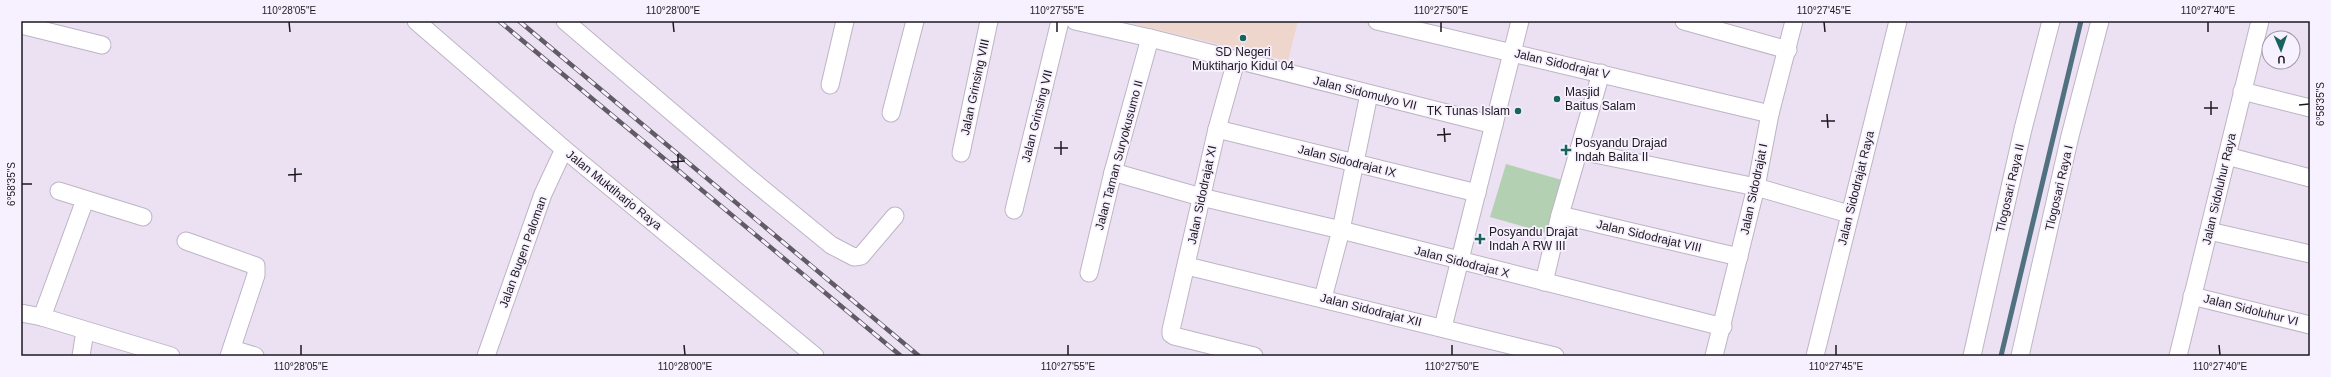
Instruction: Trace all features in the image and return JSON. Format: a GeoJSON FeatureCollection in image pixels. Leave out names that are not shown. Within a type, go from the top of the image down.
{"type":"FeatureCollection","features":[{"type":"Feature","properties":{"kind":"street","name":"Jalan Muktiharjo Raya"},"geometry":{"type":"LineString","coordinates":[[416,21],[564,149],[815,356]]}},
{"type":"Feature","properties":{"kind":"street"},"geometry":{"type":"LineString","coordinates":[[565,21],[748,177],[831,245],[854,257],[861,256],[895,216]]}},
{"type":"Feature","properties":{"kind":"street"},"geometry":{"type":"LineString","coordinates":[[830,86],[845,21]]}},
{"type":"Feature","properties":{"kind":"street"},"geometry":{"type":"LineString","coordinates":[[891,113],[915,21]]}},
{"type":"Feature","properties":{"kind":"street","name":"Jalan Grinsing VIII"},"geometry":{"type":"LineString","coordinates":[[960,152],[989,21]]}},
{"type":"Feature","properties":{"kind":"street","name":"Jalan Grinsing VII"},"geometry":{"type":"LineString","coordinates":[[1014,210],[1060,21]]}},
{"type":"Feature","properties":{"kind":"street","name":"Jalan Sidomulyo VII"},"geometry":{"type":"LineString","coordinates":[[1075,21],[1150,38],[1236,61],[1494,125]]}},
{"type":"Feature","properties":{"kind":"street","name":"Jalan Sidodrajat V"},"geometry":{"type":"LineString","coordinates":[[1377,21],[1770,114]]}},
{"type":"Feature","properties":{"kind":"street"},"geometry":{"type":"LineString","coordinates":[[1443,327],[1520,21]]}},
{"type":"Feature","properties":{"kind":"street"},"geometry":{"type":"LineString","coordinates":[[1684,21],[1788,50]]}},
{"type":"Feature","properties":{"kind":"street","name":"Jalan Sidodrajat I"},"geometry":{"type":"LineString","coordinates":[[1714,356],[1723,327],[1756,187],[1770,114],[1788,50],[1794,21]]}},
{"type":"Feature","properties":{"kind":"street","name":"Jalan Sidodrajat Raya"},"geometry":{"type":"LineString","coordinates":[[1814,356],[1898,21]]}},
{"type":"Feature","properties":{"kind":"street","name":"Tlogosari Raya II"},"geometry":{"type":"LineString","coordinates":[[1972,356],[2023,129],[2051,21]]}},
{"type":"Feature","properties":{"kind":"street","name":"Tlogosari Raya I"},"geometry":{"type":"LineString","coordinates":[[2020,356],[2070,136],[2100,21]]}},
{"type":"Feature","properties":{"kind":"street","name":"Jalan Sidoluhur Raya"},"geometry":{"type":"LineString","coordinates":[[2178,356],[2260,21]]}},
{"type":"Feature","properties":{"kind":"street"},"geometry":{"type":"LineString","coordinates":[[21,25],[102,45]]}},
{"type":"Feature","properties":{"kind":"street","name":"Jalan Taman Suryokusumo II"},"geometry":{"type":"LineString","coordinates":[[1089,273],[1113,172],[1150,38]]}},
{"type":"Feature","properties":{"kind":"street","name":"Jalan Sidodrajat XI"},"geometry":{"type":"LineString","coordinates":[[1208,350],[1174,336],[1171,334],[1171,330],[1187,266],[1217,129],[1236,61]]}},
{"type":"Feature","properties":{"kind":"street"},"geometry":{"type":"LineString","coordinates":[[1544,282],[1560,215],[1580,151],[1601,73]]}},
{"type":"Feature","properties":{"kind":"street"},"geometry":{"type":"LineString","coordinates":[[2242,91],[2310,108]]}},
{"type":"Feature","properties":{"kind":"street"},"geometry":{"type":"LineString","coordinates":[[1323,298],[1341,230],[1369,94]]}},
{"type":"Feature","properties":{"kind":"street","name":"Jalan Sidodrajat IX"},"geometry":{"type":"LineString","coordinates":[[1217,129],[1477,193]]}},
{"type":"Feature","properties":{"kind":"street","name":"Jalan Bugen Paloman"},"geometry":{"type":"LineString","coordinates":[[486,356],[543,194],[564,149]]}},
{"type":"Feature","properties":{"kind":"street"},"geometry":{"type":"LineString","coordinates":[[1580,151],[1756,187],[1849,214]]}},
{"type":"Feature","properties":{"kind":"street"},"geometry":{"type":"LineString","coordinates":[[2227,156],[2310,178]]}},
{"type":"Feature","properties":{"kind":"street","name":"Jalan Sidodrajat X"},"geometry":{"type":"LineString","coordinates":[[1113,172],[1201,197],[1341,230],[1460,262],[1723,327]]}},
{"type":"Feature","properties":{"kind":"street"},"geometry":{"type":"LineString","coordinates":[[58,191],[143,217]]}},
{"type":"Feature","properties":{"kind":"street"},"geometry":{"type":"LineString","coordinates":[[42,317],[85,200]]}},
{"type":"Feature","properties":{"kind":"street","name":"Jalan Sidodrajat VIII"},"geometry":{"type":"LineString","coordinates":[[1560,215],[1739,257]]}},
{"type":"Feature","properties":{"kind":"street"},"geometry":{"type":"LineString","coordinates":[[2209,230],[2310,254]]}},
{"type":"Feature","properties":{"kind":"street"},"geometry":{"type":"LineString","coordinates":[[186,241],[256,266],[256,275],[230,352],[255,356]]}},
{"type":"Feature","properties":{"kind":"street","name":"Jalan Sidodrajat XII"},"geometry":{"type":"LineString","coordinates":[[1187,266],[1443,327],[1532,353],[1555,356]]}},
{"type":"Feature","properties":{"kind":"street","name":"Jalan Sidoluhur VI"},"geometry":{"type":"LineString","coordinates":[[2192,296],[2310,325]]}},
{"type":"Feature","properties":{"kind":"street"},"geometry":{"type":"LineString","coordinates":[[21,313],[42,317],[171,356]]}},
{"type":"Feature","properties":{"kind":"street"},"geometry":{"type":"LineString","coordinates":[[81,356],[86,331]]}},
{"type":"Feature","properties":{"kind":"street"},"geometry":{"type":"LineString","coordinates":[[1208,350],[1254,356]]}},
{"type":"Feature","properties":{"kind":"shaded area","name":"SD Negeri Muktiharjo Kidul 04"},"geometry":{"type":"Polygon","coordinates":[[[1122,21],[1298,21],[1288,61],[1122,21]]]}},
{"type":"Feature","properties":{"kind":"green space"},"geometry":{"type":"Polygon","coordinates":[[[1506,164],[1562,180],[1546,233],[1490,217],[1506,164]]]}},
{"type":"Feature","properties":{"kind":"waterway"},"geometry":{"type":"LineString","coordinates":[[2001,356],[2081,21]]}},
{"type":"Feature","properties":{"kind":"railway"},"geometry":{"type":"LineString","coordinates":[[499,21],[901,356]]}},
{"type":"Feature","properties":{"kind":"railway"},"geometry":{"type":"LineString","coordinates":[[519,21],[919,356]]}},
{"type":"Feature","properties":{"kind":"place","name":"SD Negeri Muktiharjo Kidul 04"},"geometry":{"type":"Point","coordinates":[1243,38]}},
{"type":"Feature","properties":{"kind":"place","name":"Masjid Baitus Salam"},"geometry":{"type":"Point","coordinates":[1557,99]}},
{"type":"Feature","properties":{"kind":"place","name":"TK Tunas Islam"},"geometry":{"type":"Point","coordinates":[1518,111]}},
{"type":"Feature","properties":{"kind":"place","name":"Posyandu Drajad Indah Balita II"},"geometry":{"type":"Point","coordinates":[1566,150]}},
{"type":"Feature","properties":{"kind":"place","name":"Posyandu Drajat Indah A RW III"},"geometry":{"type":"Point","coordinates":[1480,239]}}]}
